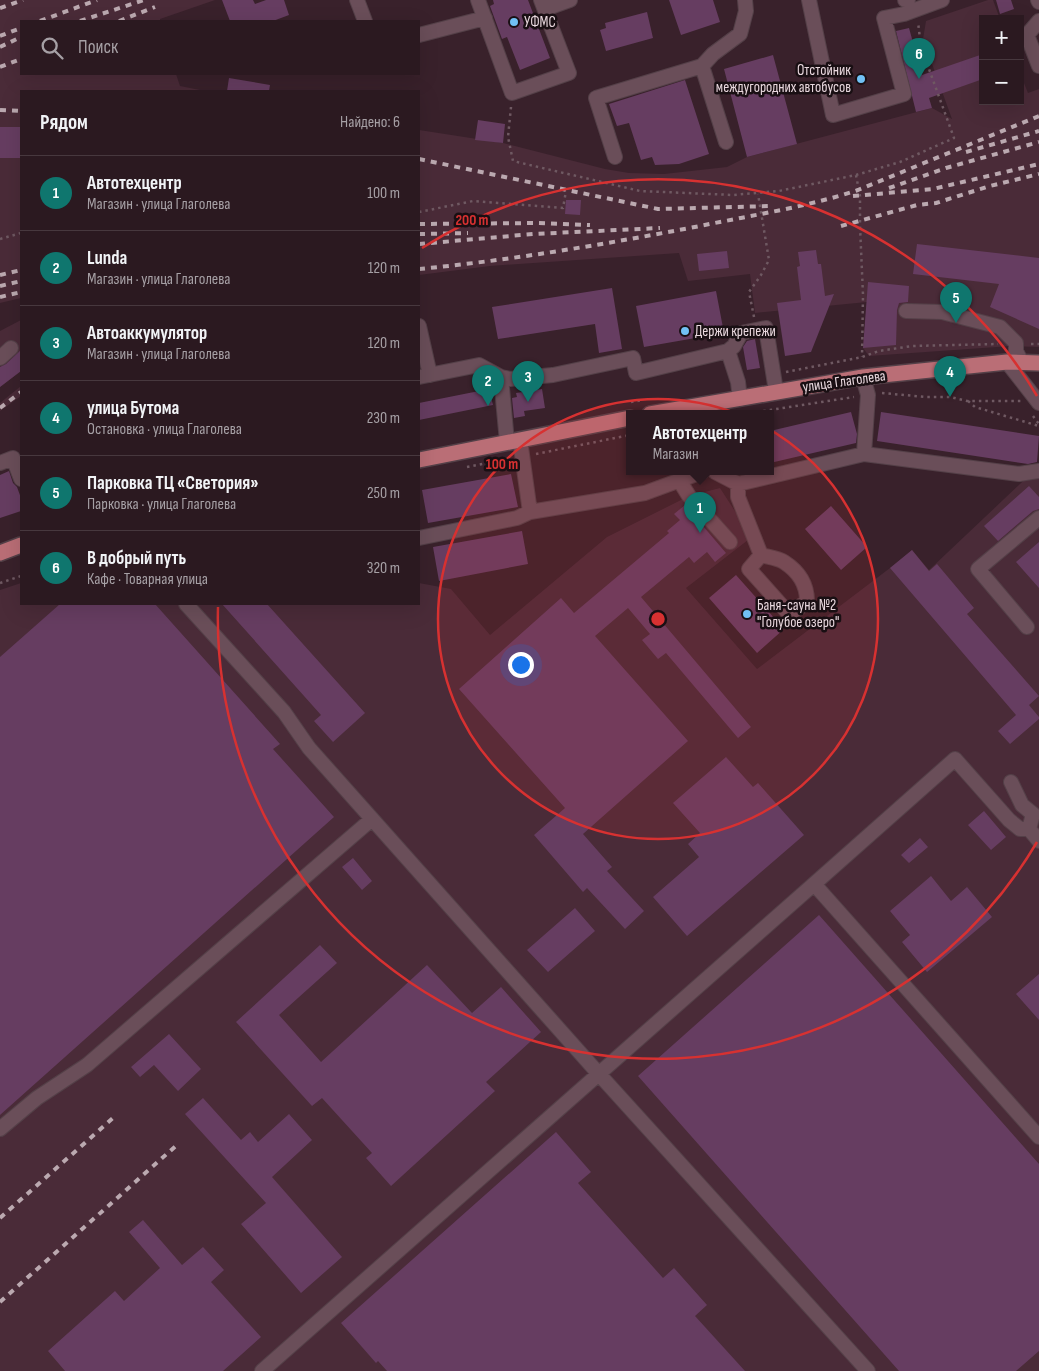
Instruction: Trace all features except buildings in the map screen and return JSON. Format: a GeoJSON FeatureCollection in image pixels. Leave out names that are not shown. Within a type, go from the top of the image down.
{"type":"FeatureCollection","features":[{"type":"Feature","properties":{"kind":"main road","name":"улица Глаголева"},"geometry":{"type":"LineString","coordinates":[[689,410],[776,391],[863,377],[1014,363],[1039,363]]}},
{"type":"Feature","properties":{"kind":"main road"},"geometry":{"type":"LineString","coordinates":[[420,460],[626,419]]}},
{"type":"Feature","properties":{"kind":"main road"},"geometry":{"type":"LineString","coordinates":[[0,553],[20,545]]}},
{"type":"Feature","properties":{"kind":"street"},"geometry":{"type":"LineString","coordinates":[[358,0],[365,20]]}},
{"type":"Feature","properties":{"kind":"street"},"geometry":{"type":"LineString","coordinates":[[478,0],[512,93],[569,73],[543,4],[570,0]]}},
{"type":"Feature","properties":{"kind":"street"},"geometry":{"type":"LineString","coordinates":[[615,157],[596,98],[702,66],[713,54],[740,34],[746,11],[745,0]]}},
{"type":"Feature","properties":{"kind":"street"},"geometry":{"type":"LineString","coordinates":[[809,0],[833,115],[904,94],[884,18],[910,3],[942,0]]}},
{"type":"Feature","properties":{"kind":"street"},"geometry":{"type":"LineString","coordinates":[[420,35],[485,18]]}},
{"type":"Feature","properties":{"kind":"street"},"geometry":{"type":"LineString","coordinates":[[1039,21],[1027,35],[1039,66]]}},
{"type":"Feature","properties":{"kind":"street"},"geometry":{"type":"LineString","coordinates":[[702,66],[726,142]]}},
{"type":"Feature","properties":{"kind":"street"},"geometry":{"type":"LineString","coordinates":[[906,312],[942,312],[1000,327],[1016,343],[1014,363],[1035,408]]}},
{"type":"Feature","properties":{"kind":"street"},"geometry":{"type":"LineString","coordinates":[[420,336],[424,376],[479,365],[510,379],[553,375],[633,358],[636,373],[728,351],[734,346],[742,333],[766,328],[776,391]]}},
{"type":"Feature","properties":{"kind":"street"},"geometry":{"type":"LineString","coordinates":[[728,351],[738,382],[740,399]]}},
{"type":"Feature","properties":{"kind":"street"},"geometry":{"type":"LineString","coordinates":[[502,377],[530,512]]}},
{"type":"Feature","properties":{"kind":"street"},"geometry":{"type":"LineString","coordinates":[[863,377],[868,395],[864,454]]}},
{"type":"Feature","properties":{"kind":"street"},"geometry":{"type":"LineString","coordinates":[[722,475],[738,484],[864,454],[1019,474],[1039,471]]}},
{"type":"Feature","properties":{"kind":"street"},"geometry":{"type":"LineString","coordinates":[[0,463],[13,458],[20,476]]}},
{"type":"Feature","properties":{"kind":"street"},"geometry":{"type":"LineString","coordinates":[[420,537],[517,518],[530,512],[645,492],[693,475]]}},
{"type":"Feature","properties":{"kind":"street"},"geometry":{"type":"LineString","coordinates":[[679,480],[689,496],[730,542]]}},
{"type":"Feature","properties":{"kind":"street"},"geometry":{"type":"LineString","coordinates":[[738,484],[738,497],[761,555]]}},
{"type":"Feature","properties":{"kind":"street"},"geometry":{"type":"LineString","coordinates":[[1027,627],[978,569],[1039,518]]}},
{"type":"Feature","properties":{"kind":"street"},"geometry":{"type":"LineString","coordinates":[[761,555],[783,561],[801,577],[807,590],[807,601],[790,615],[749,569],[761,555]]}},
{"type":"Feature","properties":{"kind":"street"},"geometry":{"type":"LineString","coordinates":[[187,605],[284,712],[309,748],[372,819],[598,1073],[868,1371]]}},
{"type":"Feature","properties":{"kind":"street"},"geometry":{"type":"LineString","coordinates":[[262,1371],[955,759],[1009,820],[1020,829],[1029,830],[1039,840]]}},
{"type":"Feature","properties":{"kind":"street"},"geometry":{"type":"LineString","coordinates":[[1011,782],[1022,805],[1033,814],[1029,830]]}},
{"type":"Feature","properties":{"kind":"street"},"geometry":{"type":"LineString","coordinates":[[0,1129],[36,1098],[88,1065],[372,819]]}},
{"type":"Feature","properties":{"kind":"street"},"geometry":{"type":"LineString","coordinates":[[814,884],[1039,1137]]}},
{"type":"Feature","properties":{"kind":"path"},"geometry":{"type":"LineString","coordinates":[[512,93],[508,137],[513,161],[640,190],[733,195],[779,191],[856,175],[900,162],[954,138],[921,47],[910,3]]}},
{"type":"Feature","properties":{"kind":"path"},"geometry":{"type":"LineString","coordinates":[[856,175],[860,196],[863,295],[862,357]]}},
{"type":"Feature","properties":{"kind":"path"},"geometry":{"type":"LineString","coordinates":[[420,212],[473,201],[563,208],[566,192]]}},
{"type":"Feature","properties":{"kind":"path"},"geometry":{"type":"LineString","coordinates":[[758,194],[769,260],[749,292],[758,330]]}},
{"type":"Feature","properties":{"kind":"path"},"geometry":{"type":"LineString","coordinates":[[0,239],[20,233]]}},
{"type":"Feature","properties":{"kind":"path"},"geometry":{"type":"LineString","coordinates":[[780,374],[862,357],[879,351],[912,346],[1039,344]]}},
{"type":"Feature","properties":{"kind":"path"},"geometry":{"type":"LineString","coordinates":[[770,410],[885,393],[950,397],[967,401],[1024,401]]}},
{"type":"Feature","properties":{"kind":"path"},"geometry":{"type":"LineString","coordinates":[[967,401],[975,407],[1039,425],[1035,408]]}},
{"type":"Feature","properties":{"kind":"path"},"geometry":{"type":"LineString","coordinates":[[0,583],[20,576]]}},
{"type":"Feature","properties":{"kind":"shaded area"},"geometry":{"type":"Polygon","coordinates":[[[0,0],[215,0],[160,20],[20,20],[20,75],[176,75],[180,86],[200,90],[20,90],[20,298],[0,303],[0,0]]]}},
{"type":"Feature","properties":{"kind":"shaded area"},"geometry":{"type":"Polygon","coordinates":[[[993,0],[999,15],[979,15],[979,105],[1024,105],[1024,83],[1028,93],[1039,89],[1039,347],[1011,346],[869,356],[863,348],[867,302],[755,313],[750,274],[688,281],[679,253],[490,266],[420,275],[420,130],[503,143],[605,169],[629,173],[664,174],[727,167],[747,157],[932,108],[952,119],[923,39],[926,21],[993,0]]]}},
{"type":"Feature","properties":{"kind":"shaded area"},"geometry":{"type":"Polygon","coordinates":[[[20,321],[20,372],[0,387],[0,331],[20,321]]]}},
{"type":"Feature","properties":{"kind":"shaded area"},"geometry":{"type":"Polygon","coordinates":[[[20,387],[20,397],[0,411],[0,403],[20,387]]]}},
{"type":"Feature","properties":{"kind":"shaded area"},"geometry":{"type":"Polygon","coordinates":[[[1039,466],[1039,1371],[0,1371],[0,590],[20,583],[20,605],[420,605],[420,583],[451,589],[490,635],[607,537],[689,496],[720,488],[740,519],[748,540],[686,588],[757,669],[912,550],[929,570],[1039,466]]]}},
{"type":"Feature","properties":{"kind":"railway"},"geometry":{"type":"LineString","coordinates":[[0,8],[23,0]]}},
{"type":"Feature","properties":{"kind":"railway"},"geometry":{"type":"LineString","coordinates":[[43,20],[97,0]]}},
{"type":"Feature","properties":{"kind":"railway"},"geometry":{"type":"LineString","coordinates":[[83,20],[144,0]]}},
{"type":"Feature","properties":{"kind":"railway"},"geometry":{"type":"LineString","coordinates":[[122,20],[155,7]]}},
{"type":"Feature","properties":{"kind":"railway"},"geometry":{"type":"LineString","coordinates":[[0,36],[20,28]]}},
{"type":"Feature","properties":{"kind":"railway"},"geometry":{"type":"LineString","coordinates":[[0,47],[20,37]]}},
{"type":"Feature","properties":{"kind":"railway"},"geometry":{"type":"LineString","coordinates":[[0,67],[20,59]]}},
{"type":"Feature","properties":{"kind":"railway"},"geometry":{"type":"LineString","coordinates":[[0,110],[20,111]]}},
{"type":"Feature","properties":{"kind":"railway"},"geometry":{"type":"LineString","coordinates":[[420,269],[489,261],[595,245],[700,226],[819,201],[858,190],[1039,116]]}},
{"type":"Feature","properties":{"kind":"railway"},"geometry":{"type":"LineString","coordinates":[[966,152],[1039,131]]}},
{"type":"Feature","properties":{"kind":"railway"},"geometry":{"type":"LineString","coordinates":[[889,188],[946,168],[1039,142]]}},
{"type":"Feature","properties":{"kind":"railway"},"geometry":{"type":"LineString","coordinates":[[420,159],[658,209],[771,206]]}},
{"type":"Feature","properties":{"kind":"railway"},"geometry":{"type":"LineString","coordinates":[[853,196],[933,189],[1039,164]]}},
{"type":"Feature","properties":{"kind":"railway"},"geometry":{"type":"LineString","coordinates":[[841,226],[917,205],[936,203],[990,186],[1039,174]]}},
{"type":"Feature","properties":{"kind":"railway"},"geometry":{"type":"LineString","coordinates":[[420,224],[536,223],[590,225]]}},
{"type":"Feature","properties":{"kind":"railway"},"geometry":{"type":"LineString","coordinates":[[420,244],[533,234],[660,228]]}},
{"type":"Feature","properties":{"kind":"railway"},"geometry":{"type":"LineString","coordinates":[[420,234],[468,233]]}},
{"type":"Feature","properties":{"kind":"railway"},"geometry":{"type":"LineString","coordinates":[[0,275],[20,270]]}},
{"type":"Feature","properties":{"kind":"railway"},"geometry":{"type":"LineString","coordinates":[[0,286],[20,281]]}},
{"type":"Feature","properties":{"kind":"railway"},"geometry":{"type":"LineString","coordinates":[[0,297],[20,292]]}},
{"type":"Feature","properties":{"kind":"railway"},"geometry":{"type":"LineString","coordinates":[[0,408],[20,393]]}},
{"type":"Feature","properties":{"kind":"railway"},"geometry":{"type":"LineString","coordinates":[[0,1218],[113,1118]]}},
{"type":"Feature","properties":{"kind":"railway"},"geometry":{"type":"LineString","coordinates":[[0,1302],[178,1144]]}},
{"type":"Feature","properties":{"kind":"place","name":"УФМС"},"geometry":{"type":"Point","coordinates":[514,22]}},
{"type":"Feature","properties":{"kind":"place","name":"Отстойник междугородних автобусов"},"geometry":{"type":"Point","coordinates":[861,79]}},
{"type":"Feature","properties":{"kind":"place","name":"В добрый путь"},"geometry":{"type":"Point","coordinates":[919,79]}},
{"type":"Feature","properties":{"kind":"place","name":"Парковка ТЦ «Светория»"},"geometry":{"type":"Point","coordinates":[956,323]}},
{"type":"Feature","properties":{"kind":"place","name":"Держи крепежи"},"geometry":{"type":"Point","coordinates":[685,331]}},
{"type":"Feature","properties":{"kind":"place","name":"улица Бутома"},"geometry":{"type":"Point","coordinates":[950,397]}},
{"type":"Feature","properties":{"kind":"place","name":"Автоаккумулятор"},"geometry":{"type":"Point","coordinates":[528,402]}},
{"type":"Feature","properties":{"kind":"place","name":"Lunda"},"geometry":{"type":"Point","coordinates":[488,406]}},
{"type":"Feature","properties":{"kind":"place","name":"Автотехцентр"},"geometry":{"type":"Point","coordinates":[700,533]}},
{"type":"Feature","properties":{"kind":"place","name":"Баня-сауна №2 \"Голубое озеро\""},"geometry":{"type":"Point","coordinates":[747,614]}}]}
